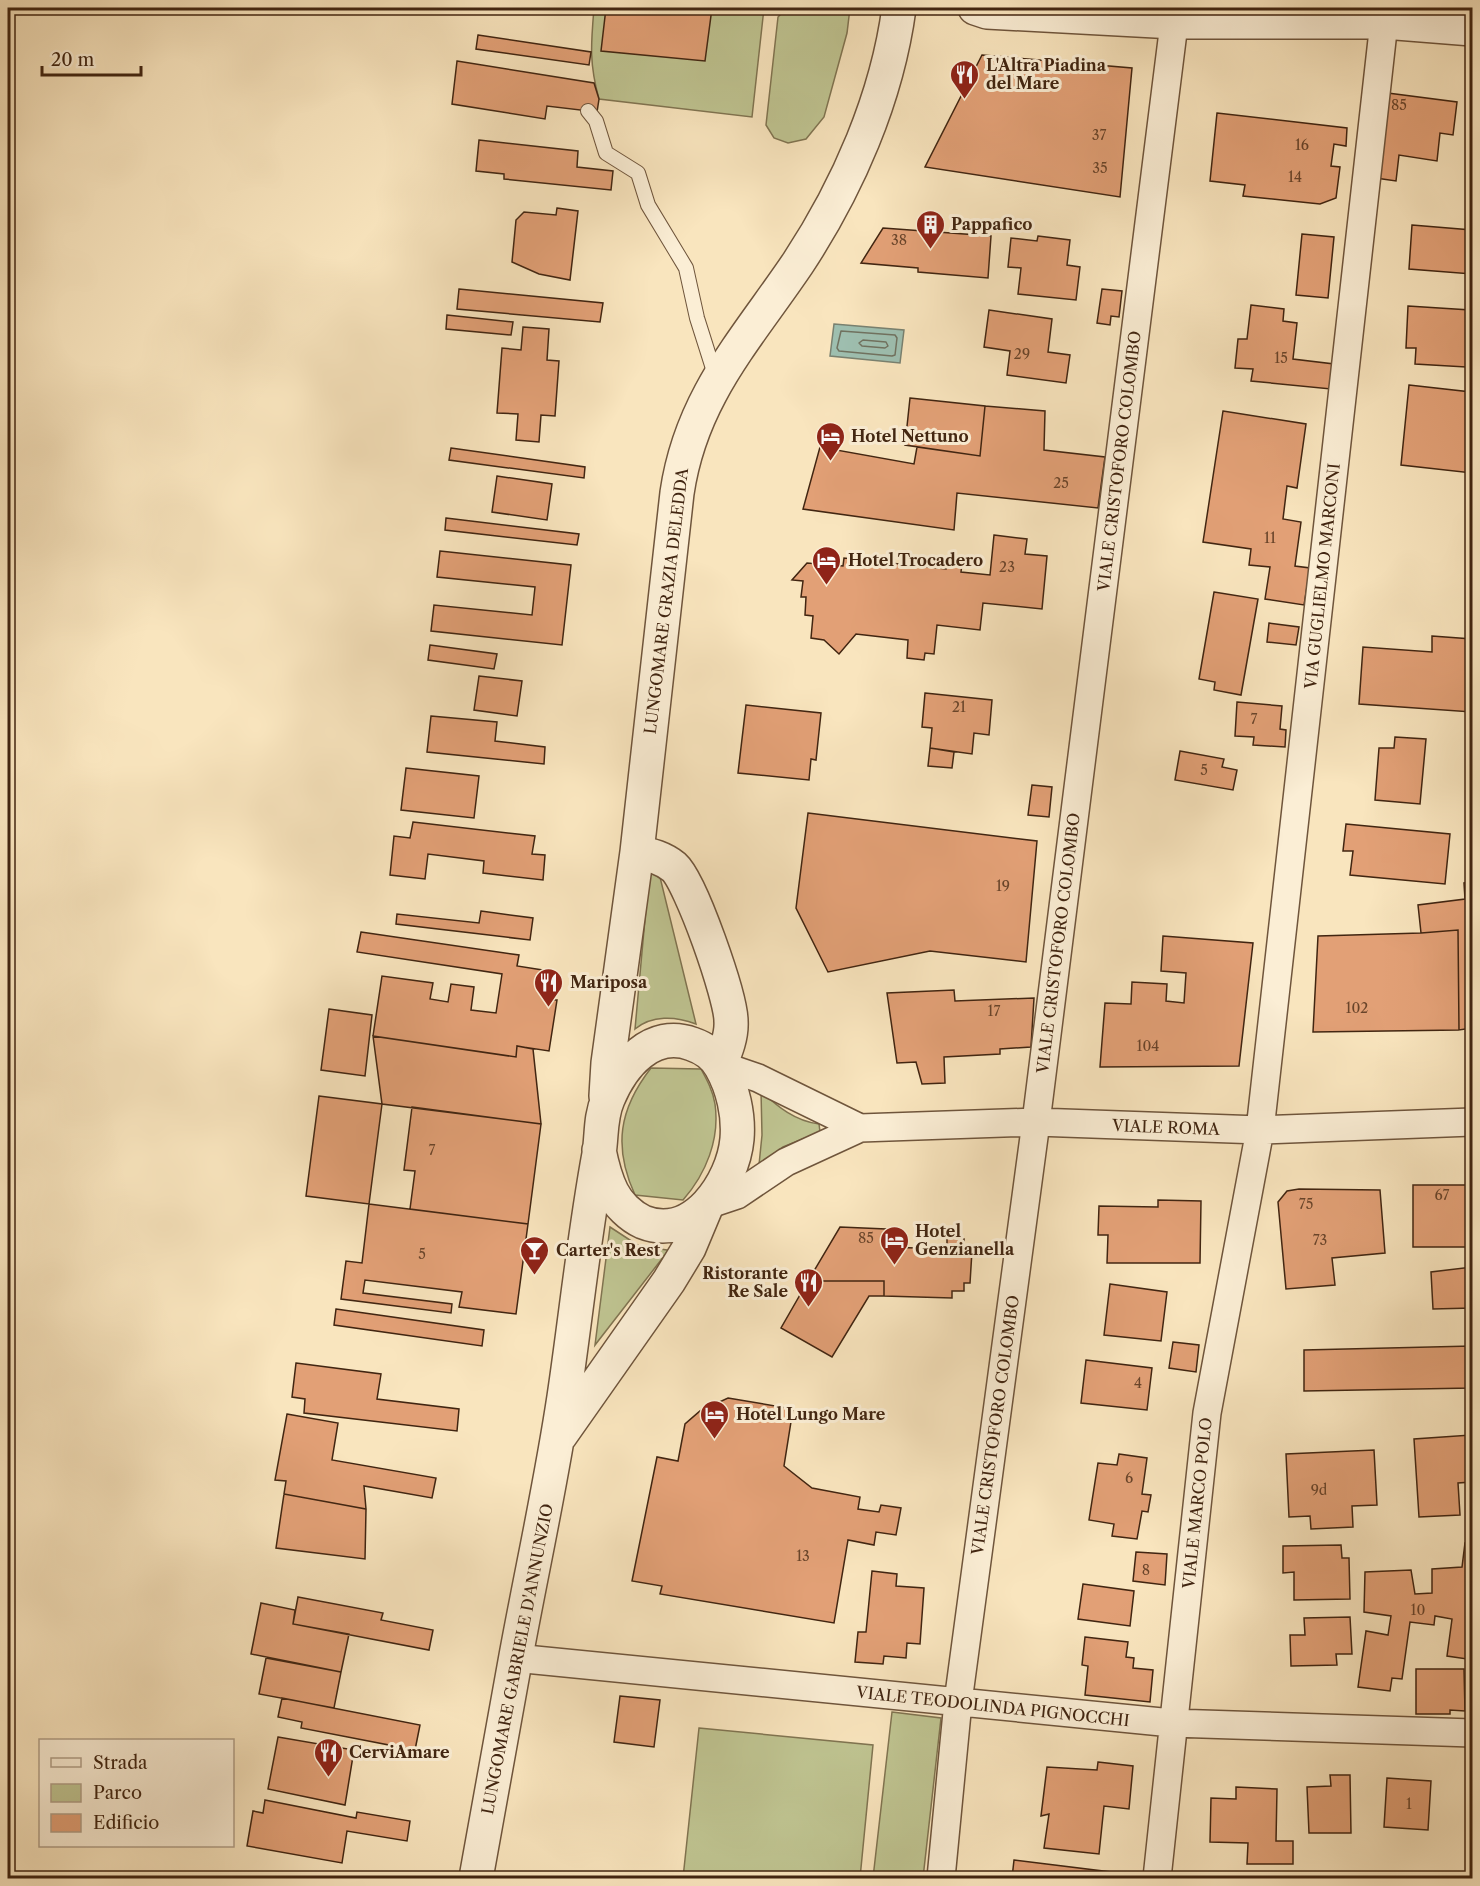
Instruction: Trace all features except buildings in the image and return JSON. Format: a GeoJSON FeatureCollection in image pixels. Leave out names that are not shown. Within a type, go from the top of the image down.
{"type":"FeatureCollection","features":[{"type":"Feature","properties":{"kind":"street","name":"LUNGOMARE GRAZIA DELEDDA"},"geometry":{"type":"LineString","coordinates":[[606,1103],[608,1062],[637,852],[680,472],[691,433],[717,380],[739,343],[799,261],[833,204],[852,166],[880,91],[900,8]]}},
{"type":"Feature","properties":{"kind":"street"},"geometry":{"type":"LineString","coordinates":[[975,8],[987,12],[1396,17],[1473,29]]}},
{"type":"Feature","properties":{"kind":"street","name":"VIALE CRISTOFORO COLOMBO"},"geometry":{"type":"LineString","coordinates":[[941,1878],[958,1702],[1036,1122],[1175,15]]}},
{"type":"Feature","properties":{"kind":"street","name":"VIA GUGLIELMO MARCONI"},"geometry":{"type":"LineString","coordinates":[[1260,1130],[1396,17]]}},
{"type":"Feature","properties":{"kind":"street"},"geometry":{"type":"LineString","coordinates":[[637,852],[658,857],[675,868],[682,875],[691,893],[724,985],[730,1011],[731,1031],[720,1065]]}},
{"type":"Feature","properties":{"kind":"street"},"geometry":{"type":"LineString","coordinates":[[666,1040],[683,1040],[699,1046],[720,1065],[733,1094],[737,1118],[737,1142],[731,1165],[721,1186],[707,1205],[687,1221],[671,1226],[655,1226],[639,1220],[626,1210],[613,1195],[604,1173],[599,1150],[600,1126],[606,1103],[616,1081],[637,1055],[650,1045],[666,1040]]}},
{"type":"Feature","properties":{"kind":"street","name":"VIALE ROMA"},"geometry":{"type":"LineString","coordinates":[[720,1065],[758,1078],[860,1128]]}},
{"type":"Feature","properties":{"kind":"street","name":"VIALE ROMA"},"geometry":{"type":"LineString","coordinates":[[707,1205],[737,1195],[798,1156],[860,1128],[1036,1122],[1260,1130],[1473,1122]]}},
{"type":"Feature","properties":{"kind":"street","name":"VIALE MARCO POLO"},"geometry":{"type":"LineString","coordinates":[[1156,1878],[1207,1413],[1260,1130]]}},
{"type":"Feature","properties":{"kind":"street","name":"LUNGOMARE GABRIELE D'ANNUNZIO"},"geometry":{"type":"LineString","coordinates":[[476,1878],[557,1440],[590,1195],[599,1150]]}},
{"type":"Feature","properties":{"kind":"street","name":"LUNGOMARE GABRIELE D'ANNUNZIO"},"geometry":{"type":"LineString","coordinates":[[557,1440],[669,1281],[689,1248],[707,1205]]}},
{"type":"Feature","properties":{"kind":"street","name":"VIALE TEODOLINDA PIGNOCCHI"},"geometry":{"type":"LineString","coordinates":[[516,1658],[1172,1723],[1473,1734]]}},
{"type":"Feature","properties":{"kind":"lane"},"geometry":{"type":"LineString","coordinates":[[588,111],[596,121],[606,153],[638,173],[648,205],[686,268],[697,318],[717,380]]}},
{"type":"Feature","properties":{"kind":"green space"},"geometry":{"type":"Polygon","coordinates":[[[594,8],[764,8],[752,117],[599,99],[592,54],[594,8]]]}},
{"type":"Feature","properties":{"kind":"green space"},"geometry":{"type":"Polygon","coordinates":[[[787,8],[850,8],[847,33],[824,117],[806,139],[788,143],[774,138],[766,125],[778,17],[787,8]]]}},
{"type":"Feature","properties":{"kind":"green space"},"geometry":{"type":"Polygon","coordinates":[[[653,871],[659,873],[696,1024],[680,1019],[664,1018],[649,1021],[635,1029],[649,875],[653,871]]]}},
{"type":"Feature","properties":{"kind":"green space"},"geometry":{"type":"Polygon","coordinates":[[[651,1068],[701,1069],[714,1099],[716,1117],[710,1155],[698,1179],[683,1200],[635,1195],[624,1161],[622,1145],[626,1114],[640,1083],[651,1068]]]}},
{"type":"Feature","properties":{"kind":"green space"},"geometry":{"type":"Polygon","coordinates":[[[761,1091],[787,1112],[802,1120],[819,1124],[820,1132],[783,1147],[759,1165],[762,1135],[761,1091]]]}},
{"type":"Feature","properties":{"kind":"green space"},"geometry":{"type":"Polygon","coordinates":[[[610,1227],[639,1246],[668,1251],[595,1345],[610,1227]]]}},
{"type":"Feature","properties":{"kind":"green space"},"geometry":{"type":"Polygon","coordinates":[[[892,1712],[941,1718],[923,1878],[873,1878],[892,1712]]]}},
{"type":"Feature","properties":{"kind":"green space"},"geometry":{"type":"Polygon","coordinates":[[[699,1728],[873,1745],[860,1878],[683,1878],[699,1728]]]}},
{"type":"Feature","properties":{"kind":"water"},"geometry":{"type":"Polygon","coordinates":[[[834,324],[904,330],[900,363],[830,356],[834,324]]]}},
{"type":"Feature","properties":{"kind":"place","name":"L'Altra Piadina del Mare"},"geometry":{"type":"Point","coordinates":[965,100]}},
{"type":"Feature","properties":{"kind":"place","name":"Pappafico"},"geometry":{"type":"Point","coordinates":[930,250]}},
{"type":"Feature","properties":{"kind":"place","name":"Hotel Nettuno"},"geometry":{"type":"Point","coordinates":[830,462]}},
{"type":"Feature","properties":{"kind":"place","name":"Hotel Trocadero"},"geometry":{"type":"Point","coordinates":[827,586]}},
{"type":"Feature","properties":{"kind":"place","name":"Mariposa"},"geometry":{"type":"Point","coordinates":[549,1008]}},
{"type":"Feature","properties":{"kind":"place","name":"Hotel Genzianella"},"geometry":{"type":"Point","coordinates":[894,1266]}},
{"type":"Feature","properties":{"kind":"place","name":"Carter's Rest"},"geometry":{"type":"Point","coordinates":[535,1276]}},
{"type":"Feature","properties":{"kind":"place","name":"Ristorante Re Sale"},"geometry":{"type":"Point","coordinates":[809,1308]}},
{"type":"Feature","properties":{"kind":"place","name":"Hotel Lungo Mare"},"geometry":{"type":"Point","coordinates":[715,1440]}},
{"type":"Feature","properties":{"kind":"place","name":"CerviAmare"},"geometry":{"type":"Point","coordinates":[328,1778]}}]}
